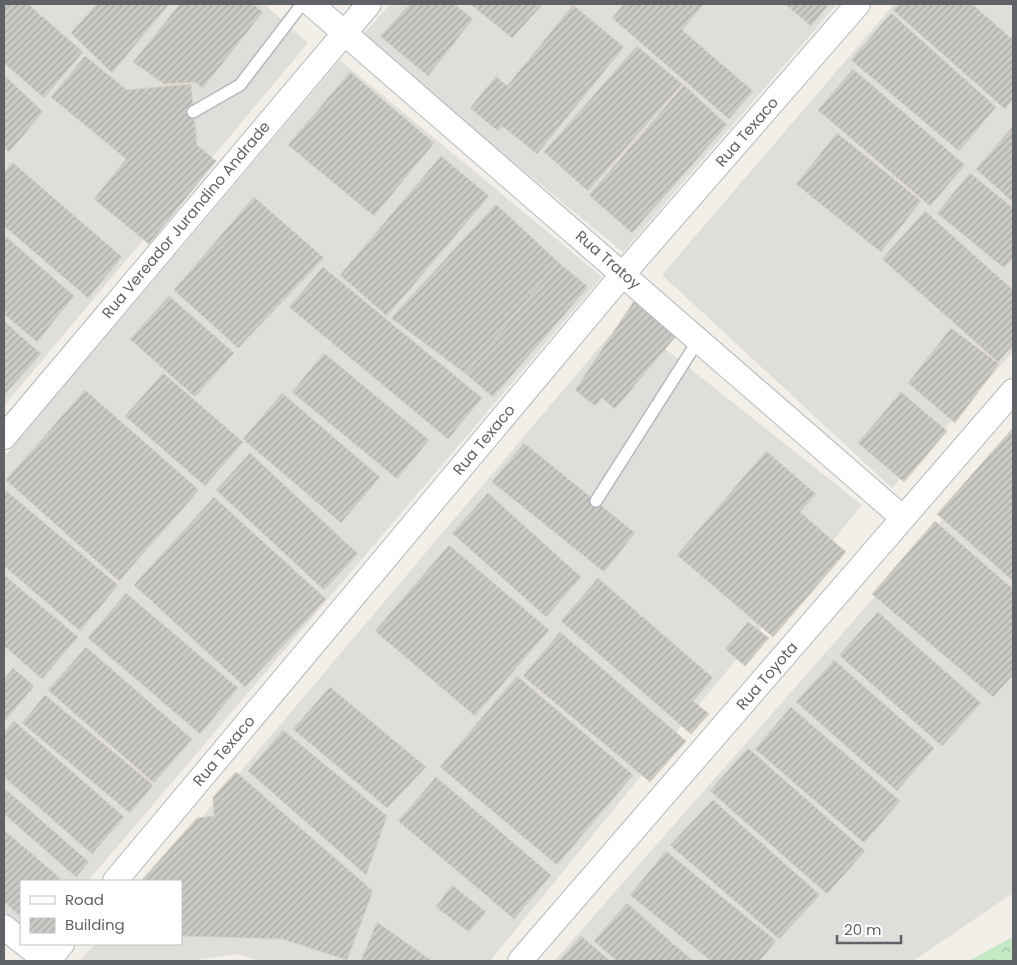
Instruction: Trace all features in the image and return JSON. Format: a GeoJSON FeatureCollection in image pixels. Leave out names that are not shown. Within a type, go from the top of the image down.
{"type":"FeatureCollection","features":[{"type":"Feature","properties":{"kind":"street","name":"Rua Tratoy"},"geometry":{"type":"LineString","coordinates":[[311,4],[903,518]]}},
{"type":"Feature","properties":{"kind":"street","name":"Rua Vereador Jurandino Andrade"},"geometry":{"type":"LineString","coordinates":[[4,437],[369,4]]}},
{"type":"Feature","properties":{"kind":"street","name":"Rua Texaco"},"geometry":{"type":"LineString","coordinates":[[116,880],[623,274],[858,4]]}},
{"type":"Feature","properties":{"kind":"street","name":"Rua Toyota"},"geometry":{"type":"LineString","coordinates":[[520,961],[1013,391]]}},
{"type":"Feature","properties":{"kind":"street"},"geometry":{"type":"LineString","coordinates":[[4,926],[20,939]]}},
{"type":"Feature","properties":{"kind":"street"},"geometry":{"type":"LineString","coordinates":[[26,945],[47,961],[61,945]]}},
{"type":"Feature","properties":{"kind":"lane"},"geometry":{"type":"LineString","coordinates":[[194,112],[240,85],[302,4]]}},
{"type":"Feature","properties":{"kind":"lane"},"geometry":{"type":"LineString","coordinates":[[596,501],[698,339]]}},
{"type":"Feature","properties":{"kind":"shaded area"},"geometry":{"type":"Polygon","coordinates":[[[4,4],[264,4],[308,43],[4,406],[4,4]]]}},
{"type":"Feature","properties":{"kind":"shaded area"},"geometry":{"type":"Polygon","coordinates":[[[390,4],[837,4],[623,252],[361,37],[390,4]]]}},
{"type":"Feature","properties":{"kind":"shaded area"},"geometry":{"type":"Polygon","coordinates":[[[894,4],[1013,4],[1013,352],[892,488],[662,275],[894,4]]]}},
{"type":"Feature","properties":{"kind":"shaded area"},"geometry":{"type":"Polygon","coordinates":[[[340,60],[602,277],[89,880],[20,880],[20,935],[4,920],[4,457],[340,60]]]}},
{"type":"Feature","properties":{"kind":"shaded area"},"geometry":{"type":"Polygon","coordinates":[[[625,317],[862,505],[490,961],[261,961],[238,954],[187,961],[80,961],[94,945],[182,945],[182,880],[149,880],[625,317]]]}},
{"type":"Feature","properties":{"kind":"shaded area"},"geometry":{"type":"Polygon","coordinates":[[[1013,440],[1013,893],[913,961],[554,961],[1013,440]]]}},
{"type":"Feature","properties":{"kind":"green space"},"geometry":{"type":"Polygon","coordinates":[[[1013,937],[1013,961],[968,961],[1013,937]]]}},
{"type":"Feature","properties":{"kind":"building"},"geometry":{"type":"Polygon","coordinates":[[[4,4],[28,4],[83,52],[44,98],[4,63],[4,4]]]}},
{"type":"Feature","properties":{"kind":"building"},"geometry":{"type":"Polygon","coordinates":[[[97,4],[169,4],[112,73],[71,33],[97,4]]]}},
{"type":"Feature","properties":{"kind":"building"},"geometry":{"type":"Polygon","coordinates":[[[180,4],[253,4],[263,12],[203,88],[195,82],[164,84],[133,62],[180,4]]]}},
{"type":"Feature","properties":{"kind":"building"},"geometry":{"type":"Polygon","coordinates":[[[410,4],[454,4],[473,19],[428,76],[380,36],[410,4]]]}},
{"type":"Feature","properties":{"kind":"building"},"geometry":{"type":"Polygon","coordinates":[[[470,4],[543,4],[512,38],[470,4]]]}},
{"type":"Feature","properties":{"kind":"building"},"geometry":{"type":"Polygon","coordinates":[[[624,4],[704,4],[682,30],[753,91],[729,119],[612,18],[624,4]]]}},
{"type":"Feature","properties":{"kind":"building"},"geometry":{"type":"Polygon","coordinates":[[[785,4],[829,4],[811,26],[785,4]]]}},
{"type":"Feature","properties":{"kind":"building"},"geometry":{"type":"Polygon","coordinates":[[[899,4],[972,4],[1013,40],[1013,100],[1005,109],[893,10],[899,4]]]}},
{"type":"Feature","properties":{"kind":"building"},"geometry":{"type":"Polygon","coordinates":[[[573,5],[624,47],[537,154],[502,126],[498,131],[470,108],[496,76],[507,86],[573,5]]]}},
{"type":"Feature","properties":{"kind":"building"},"geometry":{"type":"Polygon","coordinates":[[[891,13],[996,107],[959,151],[851,60],[891,13]]]}},
{"type":"Feature","properties":{"kind":"building"},"geometry":{"type":"Polygon","coordinates":[[[637,46],[682,84],[588,191],[544,152],[637,46]]]}},
{"type":"Feature","properties":{"kind":"building"},"geometry":{"type":"Polygon","coordinates":[[[85,56],[127,90],[191,84],[197,145],[216,161],[149,244],[94,199],[126,159],[51,97],[85,56]]]}},
{"type":"Feature","properties":{"kind":"building"},"geometry":{"type":"Polygon","coordinates":[[[853,69],[965,165],[930,206],[818,110],[853,69]]]}},
{"type":"Feature","properties":{"kind":"building"},"geometry":{"type":"Polygon","coordinates":[[[350,72],[434,143],[374,216],[288,145],[350,72]]]}},
{"type":"Feature","properties":{"kind":"building"},"geometry":{"type":"Polygon","coordinates":[[[4,75],[43,112],[9,152],[4,147],[4,75]]]}},
{"type":"Feature","properties":{"kind":"building"},"geometry":{"type":"Polygon","coordinates":[[[684,85],[727,125],[632,233],[589,195],[684,85]]]}},
{"type":"Feature","properties":{"kind":"building"},"geometry":{"type":"Polygon","coordinates":[[[1013,126],[1013,202],[976,169],[1013,126]]]}},
{"type":"Feature","properties":{"kind":"building"},"geometry":{"type":"Polygon","coordinates":[[[837,133],[921,201],[881,252],[796,184],[837,133]]]}},
{"type":"Feature","properties":{"kind":"building"},"geometry":{"type":"Polygon","coordinates":[[[441,156],[489,196],[387,316],[340,275],[441,156]]]}},
{"type":"Feature","properties":{"kind":"building"},"geometry":{"type":"Polygon","coordinates":[[[12,162],[122,257],[88,298],[4,226],[4,172],[12,162]]]}},
{"type":"Feature","properties":{"kind":"building"},"geometry":{"type":"Polygon","coordinates":[[[970,173],[1013,208],[1013,258],[1004,268],[937,213],[970,173]]]}},
{"type":"Feature","properties":{"kind":"building"},"geometry":{"type":"Polygon","coordinates":[[[254,197],[324,258],[238,348],[174,290],[254,197]]]}},
{"type":"Feature","properties":{"kind":"building"},"geometry":{"type":"Polygon","coordinates":[[[496,204],[558,262],[466,374],[391,318],[496,204]]]}},
{"type":"Feature","properties":{"kind":"building"},"geometry":{"type":"Polygon","coordinates":[[[925,211],[1013,290],[1013,345],[998,362],[882,259],[925,211]]]}},
{"type":"Feature","properties":{"kind":"building"},"geometry":{"type":"Polygon","coordinates":[[[4,235],[74,296],[37,342],[4,314],[4,235]]]}},
{"type":"Feature","properties":{"kind":"building"},"geometry":{"type":"Polygon","coordinates":[[[558,262],[588,287],[493,397],[466,374],[558,262]]]}},
{"type":"Feature","properties":{"kind":"building"},"geometry":{"type":"Polygon","coordinates":[[[323,267],[482,398],[448,439],[289,307],[323,267]]]}},
{"type":"Feature","properties":{"kind":"building"},"geometry":{"type":"Polygon","coordinates":[[[169,296],[234,353],[195,397],[130,339],[169,296]]]}},
{"type":"Feature","properties":{"kind":"building"},"geometry":{"type":"Polygon","coordinates":[[[634,301],[676,336],[615,409],[602,398],[595,406],[575,390],[634,301]]]}},
{"type":"Feature","properties":{"kind":"building"},"geometry":{"type":"Polygon","coordinates":[[[4,321],[41,354],[4,395],[4,321]]]}},
{"type":"Feature","properties":{"kind":"building"},"geometry":{"type":"Polygon","coordinates":[[[951,328],[999,364],[955,423],[908,383],[951,328]]]}},
{"type":"Feature","properties":{"kind":"building"},"geometry":{"type":"Polygon","coordinates":[[[324,353],[429,440],[397,479],[292,392],[324,353]]]}},
{"type":"Feature","properties":{"kind":"building"},"geometry":{"type":"Polygon","coordinates":[[[163,373],[243,442],[205,486],[125,416],[163,373]]]}},
{"type":"Feature","properties":{"kind":"building"},"geometry":{"type":"Polygon","coordinates":[[[85,390],[199,490],[119,581],[6,480],[85,390]]]}},
{"type":"Feature","properties":{"kind":"building"},"geometry":{"type":"Polygon","coordinates":[[[901,392],[947,431],[904,482],[858,443],[901,392]]]}},
{"type":"Feature","properties":{"kind":"building"},"geometry":{"type":"Polygon","coordinates":[[[282,393],[380,477],[341,523],[243,439],[282,393]]]}},
{"type":"Feature","properties":{"kind":"building"},"geometry":{"type":"Polygon","coordinates":[[[1013,428],[1013,581],[937,514],[1013,428]]]}},
{"type":"Feature","properties":{"kind":"building"},"geometry":{"type":"Polygon","coordinates":[[[524,443],[635,533],[604,572],[492,482],[524,443]]]}},
{"type":"Feature","properties":{"kind":"building"},"geometry":{"type":"Polygon","coordinates":[[[766,451],[816,494],[800,512],[846,552],[773,637],[677,555],[766,451]]]}},
{"type":"Feature","properties":{"kind":"building"},"geometry":{"type":"Polygon","coordinates":[[[250,453],[358,554],[324,590],[216,490],[250,453]]]}},
{"type":"Feature","properties":{"kind":"building"},"geometry":{"type":"Polygon","coordinates":[[[4,489],[118,585],[80,631],[4,566],[4,489]]]}},
{"type":"Feature","properties":{"kind":"building"},"geometry":{"type":"Polygon","coordinates":[[[488,493],[581,577],[546,617],[452,533],[488,493]]]}},
{"type":"Feature","properties":{"kind":"building"},"geometry":{"type":"Polygon","coordinates":[[[214,497],[326,599],[245,687],[134,585],[214,497]]]}},
{"type":"Feature","properties":{"kind":"building"},"geometry":{"type":"Polygon","coordinates":[[[935,521],[1013,589],[1013,675],[993,697],[872,594],[935,521]]]}},
{"type":"Feature","properties":{"kind":"building"},"geometry":{"type":"Polygon","coordinates":[[[449,545],[549,630],[475,716],[375,631],[449,545]]]}},
{"type":"Feature","properties":{"kind":"building"},"geometry":{"type":"Polygon","coordinates":[[[4,575],[78,637],[42,679],[4,646],[4,575]]]}},
{"type":"Feature","properties":{"kind":"building"},"geometry":{"type":"Polygon","coordinates":[[[598,578],[713,678],[693,701],[709,714],[691,734],[561,621],[598,578]]]}},
{"type":"Feature","properties":{"kind":"building"},"geometry":{"type":"Polygon","coordinates":[[[126,593],[238,688],[200,734],[88,638],[126,593]]]}},
{"type":"Feature","properties":{"kind":"building"},"geometry":{"type":"Polygon","coordinates":[[[878,612],[981,703],[942,746],[839,655],[878,612]]]}},
{"type":"Feature","properties":{"kind":"building"},"geometry":{"type":"Polygon","coordinates":[[[748,622],[769,638],[745,666],[725,649],[748,622]]]}},
{"type":"Feature","properties":{"kind":"building"},"geometry":{"type":"Polygon","coordinates":[[[560,632],[686,741],[650,782],[523,676],[560,632]]]}},
{"type":"Feature","properties":{"kind":"building"},"geometry":{"type":"Polygon","coordinates":[[[86,647],[192,739],[154,783],[48,690],[86,647]]]}},
{"type":"Feature","properties":{"kind":"building"},"geometry":{"type":"Polygon","coordinates":[[[834,660],[934,748],[897,791],[796,702],[834,660]]]}},
{"type":"Feature","properties":{"kind":"building"},"geometry":{"type":"Polygon","coordinates":[[[13,668],[34,686],[4,722],[4,679],[13,668]]]}},
{"type":"Feature","properties":{"kind":"building"},"geometry":{"type":"Polygon","coordinates":[[[517,676],[633,775],[557,865],[440,767],[517,676]]]}},
{"type":"Feature","properties":{"kind":"building"},"geometry":{"type":"Polygon","coordinates":[[[330,687],[426,767],[387,808],[293,729],[330,687]]]}},
{"type":"Feature","properties":{"kind":"building"},"geometry":{"type":"Polygon","coordinates":[[[45,695],[153,785],[130,813],[22,723],[45,695]]]}},
{"type":"Feature","properties":{"kind":"building"},"geometry":{"type":"Polygon","coordinates":[[[791,707],[900,801],[864,843],[755,749],[791,707]]]}},
{"type":"Feature","properties":{"kind":"building"},"geometry":{"type":"Polygon","coordinates":[[[14,721],[124,817],[92,854],[4,777],[4,732],[14,721]]]}},
{"type":"Feature","properties":{"kind":"building"},"geometry":{"type":"Polygon","coordinates":[[[283,730],[387,816],[366,875],[248,771],[283,730]]]}},
{"type":"Feature","properties":{"kind":"building"},"geometry":{"type":"Polygon","coordinates":[[[748,748],[865,851],[827,894],[710,791],[748,748]]]}},
{"type":"Feature","properties":{"kind":"building"},"geometry":{"type":"Polygon","coordinates":[[[236,772],[373,891],[347,960],[283,939],[182,936],[182,880],[142,880],[197,818],[214,816],[213,797],[236,772]]]}},
{"type":"Feature","properties":{"kind":"building"},"geometry":{"type":"Polygon","coordinates":[[[436,777],[551,875],[514,919],[398,821],[436,777]]]}},
{"type":"Feature","properties":{"kind":"building"},"geometry":{"type":"Polygon","coordinates":[[[4,788],[89,862],[76,877],[4,814],[4,788]]]}},
{"type":"Feature","properties":{"kind":"building"},"geometry":{"type":"Polygon","coordinates":[[[713,800],[820,895],[779,939],[670,845],[713,800]]]}},
{"type":"Feature","properties":{"kind":"building"},"geometry":{"type":"Polygon","coordinates":[[[4,830],[60,878],[58,880],[20,880],[20,916],[4,902],[4,830]]]}},
{"type":"Feature","properties":{"kind":"building"},"geometry":{"type":"Polygon","coordinates":[[[666,851],[776,941],[759,961],[711,961],[630,895],[666,851]]]}},
{"type":"Feature","properties":{"kind":"building"},"geometry":{"type":"Polygon","coordinates":[[[452,885],[486,912],[469,932],[436,907],[452,885]]]}},
{"type":"Feature","properties":{"kind":"building"},"geometry":{"type":"Polygon","coordinates":[[[627,903],[693,961],[617,961],[594,941],[627,903]]]}},
{"type":"Feature","properties":{"kind":"building"},"geometry":{"type":"Polygon","coordinates":[[[377,922],[432,961],[361,961],[377,922]]]}},
{"type":"Feature","properties":{"kind":"building"},"geometry":{"type":"Polygon","coordinates":[[[581,936],[610,961],[559,961],[581,936]]]}}]}
